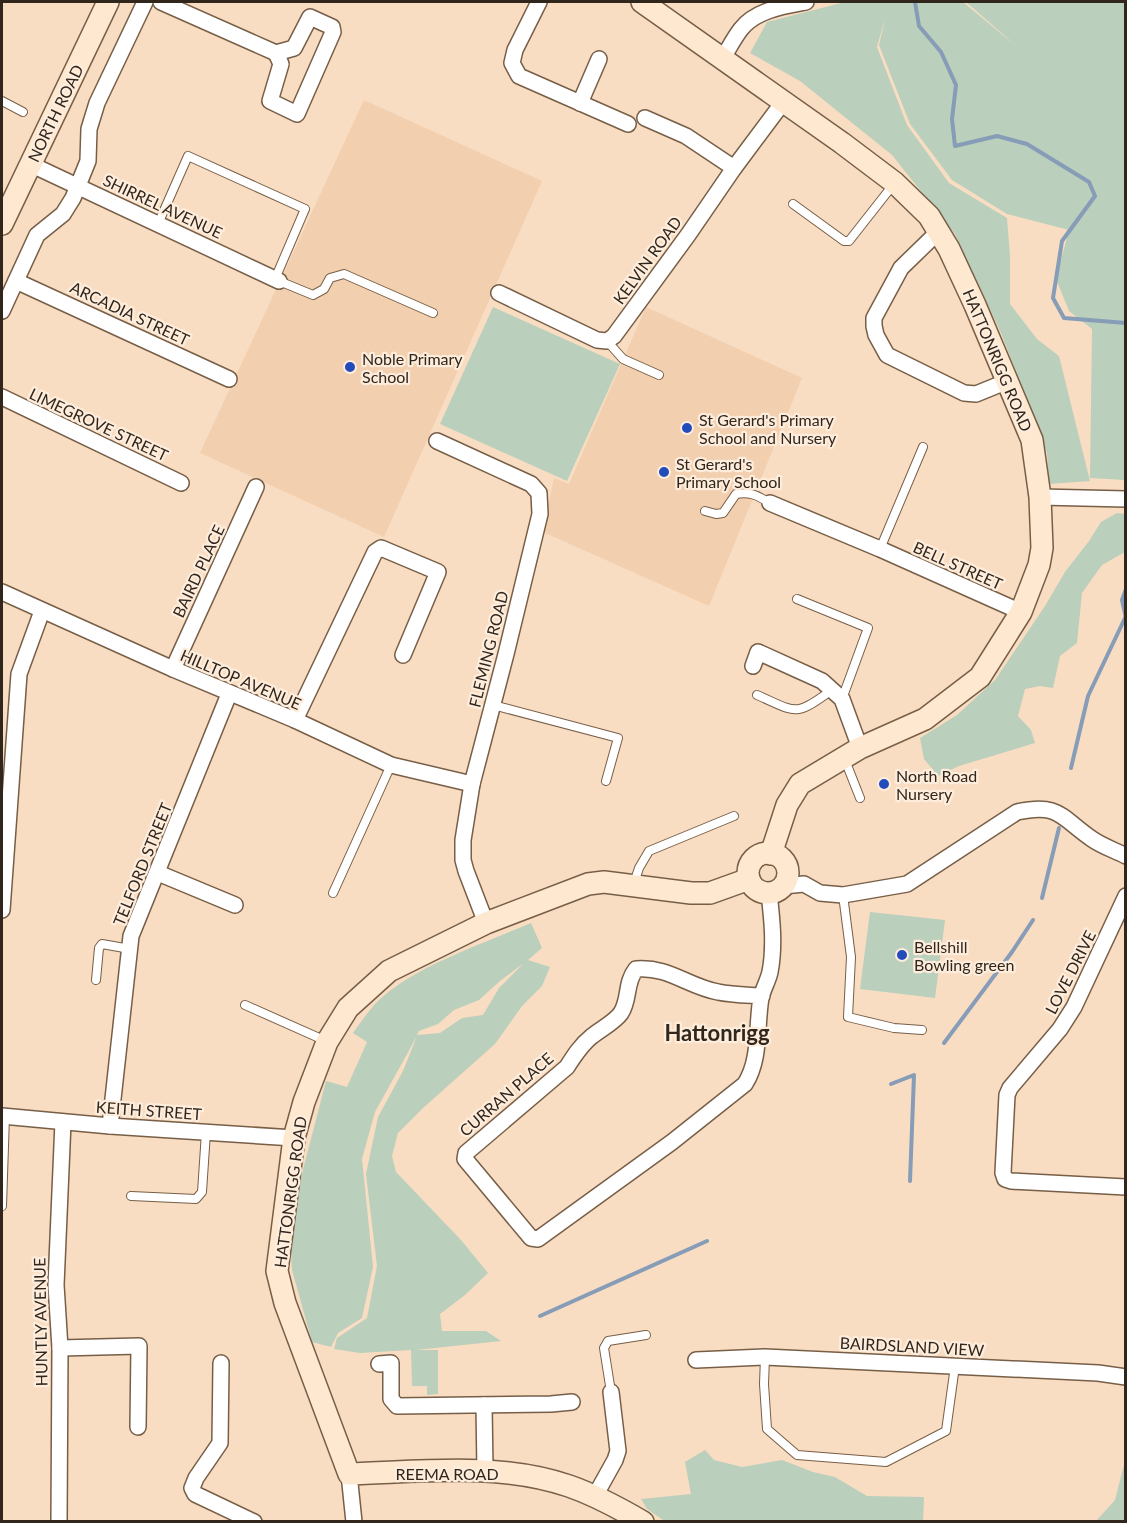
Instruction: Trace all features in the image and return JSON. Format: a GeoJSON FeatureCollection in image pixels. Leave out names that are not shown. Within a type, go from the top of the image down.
{"type":"FeatureCollection","features":[{"type":"Feature","properties":{"kind":"street","name":"NORTH ROAD"},"geometry":{"type":"LineString","coordinates":[[2,224],[108,2]]}},
{"type":"Feature","properties":{"kind":"street"},"geometry":{"type":"LineString","coordinates":[[2,311],[37,235],[63,214],[78,185],[88,161],[89,129],[97,103],[145,2]]}},
{"type":"Feature","properties":{"kind":"street"},"geometry":{"type":"LineString","coordinates":[[161,2],[276,53],[294,48],[310,17],[332,27],[333,32],[297,114],[270,101],[281,64],[276,53]]}},
{"type":"Feature","properties":{"kind":"street"},"geometry":{"type":"LineString","coordinates":[[539,2],[515,50],[512,63],[519,76],[628,124]]}},
{"type":"Feature","properties":{"kind":"street","name":"HATTONRIGG ROAD"},"geometry":{"type":"LineString","coordinates":[[642,2],[784,101],[895,183],[929,216],[939,231],[975,304],[1032,440],[1040,497],[1042,548],[1039,565],[1021,612],[980,677],[925,719],[852,753],[800,784],[787,805],[771,854]]}},
{"type":"Feature","properties":{"kind":"street"},"geometry":{"type":"LineString","coordinates":[[723,58],[742,28],[755,17],[769,10],[806,2]]}},
{"type":"Feature","properties":{"kind":"street"},"geometry":{"type":"LineString","coordinates":[[580,103],[599,59]]}},
{"type":"Feature","properties":{"kind":"street","name":"KELVIN ROAD"},"geometry":{"type":"LineString","coordinates":[[606,341],[614,336],[784,101]]}},
{"type":"Feature","properties":{"kind":"street"},"geometry":{"type":"LineString","coordinates":[[645,118],[686,136],[734,168]]}},
{"type":"Feature","properties":{"kind":"street","name":"SHIRREL AVENUE"},"geometry":{"type":"LineString","coordinates":[[30,164],[277,280]]}},
{"type":"Feature","properties":{"kind":"street"},"geometry":{"type":"LineString","coordinates":[[939,231],[901,268],[874,318],[876,335],[887,355],[964,393],[976,394],[1008,381]]}},
{"type":"Feature","properties":{"kind":"street","name":"ARCADIA STREET"},"geometry":{"type":"LineString","coordinates":[[16,281],[229,379]]}},
{"type":"Feature","properties":{"kind":"street"},"geometry":{"type":"LineString","coordinates":[[498,292],[597,340],[606,341]]}},
{"type":"Feature","properties":{"kind":"street","name":"LIMEGROVE STREET"},"geometry":{"type":"LineString","coordinates":[[2,397],[181,483]]}},
{"type":"Feature","properties":{"kind":"street","name":"FLEMING ROAD"},"geometry":{"type":"LineString","coordinates":[[437,441],[531,484],[539,493],[540,514],[472,784],[463,840],[463,860],[486,923]]}},
{"type":"Feature","properties":{"kind":"street","name":"BAIRD PLACE"},"geometry":{"type":"LineString","coordinates":[[173,669],[256,487]]}},
{"type":"Feature","properties":{"kind":"street"},"geometry":{"type":"LineString","coordinates":[[1040,497],[1125,499]]}},
{"type":"Feature","properties":{"kind":"street","name":"BELL STREET"},"geometry":{"type":"LineString","coordinates":[[770,503],[1021,612]]}},
{"type":"Feature","properties":{"kind":"street"},"geometry":{"type":"LineString","coordinates":[[295,720],[375,552],[381,548],[438,572],[403,655]]}},
{"type":"Feature","properties":{"kind":"street","name":"HILLTOP AVENUE"},"geometry":{"type":"LineString","coordinates":[[2,592],[229,694],[295,720],[391,765],[472,784]]}},
{"type":"Feature","properties":{"kind":"street"},"geometry":{"type":"LineString","coordinates":[[2,910],[19,674],[42,611]]}},
{"type":"Feature","properties":{"kind":"street"},"geometry":{"type":"LineString","coordinates":[[753,666],[758,652],[822,681],[837,695],[852,753]]}},
{"type":"Feature","properties":{"kind":"street","name":"TELFORD STREET"},"geometry":{"type":"LineString","coordinates":[[110,1126],[131,936],[229,694]]}},
{"type":"Feature","properties":{"kind":"street"},"geometry":{"type":"LineString","coordinates":[[776,890],[787,879],[785,864],[771,854],[758,856],[752,861],[748,872],[753,887],[759,891],[776,890],[804,884],[820,893],[843,895],[907,885],[1017,812],[1037,808],[1056,811],[1093,840],[1125,856]]}},
{"type":"Feature","properties":{"kind":"street"},"geometry":{"type":"LineString","coordinates":[[158,873],[235,905]]}},
{"type":"Feature","properties":{"kind":"street","name":"HATTONRIGG ROAD"},"geometry":{"type":"LineString","coordinates":[[354,1521],[349,1474],[285,1303],[277,1271],[294,1138],[303,1102],[327,1042],[348,1008],[389,971],[486,923],[588,884],[604,882],[634,884],[691,893],[710,892],[749,879]]}},
{"type":"Feature","properties":{"kind":"street","name":"CURRAN PLACE"},"geometry":{"type":"LineString","coordinates":[[762,996],[718,992],[698,986],[674,974],[647,968],[636,969],[629,978],[622,1012],[589,1038],[567,1067],[466,1153],[465,1160],[531,1239],[538,1239],[672,1142],[745,1084],[752,1074],[762,996],[771,968],[776,890]]}},
{"type":"Feature","properties":{"kind":"street","name":"LOVE DRIVE"},"geometry":{"type":"LineString","coordinates":[[1125,896],[1074,1007],[1060,1029],[1010,1088],[1007,1095],[1003,1173],[1005,1179],[1011,1181],[1125,1187]]}},
{"type":"Feature","properties":{"kind":"street","name":"KEITH STREET"},"geometry":{"type":"LineString","coordinates":[[3,1116],[110,1126],[294,1138]]}},
{"type":"Feature","properties":{"kind":"street","name":"HUNTLY AVENUE"},"geometry":{"type":"LineString","coordinates":[[58,1521],[60,1348],[56,1285],[63,1122]]}},
{"type":"Feature","properties":{"kind":"street"},"geometry":{"type":"LineString","coordinates":[[60,1348],[139,1346],[138,1427]]}},
{"type":"Feature","properties":{"kind":"street","name":"BAIRDSLAND VIEW"},"geometry":{"type":"LineString","coordinates":[[696,1360],[765,1357],[955,1365],[1098,1373],[1125,1377]]}},
{"type":"Feature","properties":{"kind":"street"},"geometry":{"type":"LineString","coordinates":[[221,1363],[220,1443],[196,1478],[192,1488],[195,1494],[254,1521]]}},
{"type":"Feature","properties":{"kind":"street"},"geometry":{"type":"LineString","coordinates":[[379,1364],[391,1363],[391,1399],[397,1406],[572,1402]]}},
{"type":"Feature","properties":{"kind":"street"},"geometry":{"type":"LineString","coordinates":[[595,1496],[618,1451],[611,1392]]}},
{"type":"Feature","properties":{"kind":"street"},"geometry":{"type":"LineString","coordinates":[[484,1405],[485,1471]]}},
{"type":"Feature","properties":{"kind":"street","name":"REEMA ROAD"},"geometry":{"type":"LineString","coordinates":[[349,1474],[485,1471],[534,1477],[567,1485],[595,1496],[643,1521]]}},
{"type":"Feature","properties":{"kind":"lane"},"geometry":{"type":"LineString","coordinates":[[2,101],[24,112]]}},
{"type":"Feature","properties":{"kind":"lane"},"geometry":{"type":"LineString","coordinates":[[158,224],[188,156],[305,209],[277,280],[313,295],[324,289],[330,278],[344,274],[433,313]]}},
{"type":"Feature","properties":{"kind":"lane"},"geometry":{"type":"LineString","coordinates":[[793,204],[844,241],[849,241],[895,183]]}},
{"type":"Feature","properties":{"kind":"lane"},"geometry":{"type":"LineString","coordinates":[[606,341],[623,359],[659,375]]}},
{"type":"Feature","properties":{"kind":"lane"},"geometry":{"type":"LineString","coordinates":[[880,549],[923,447]]}},
{"type":"Feature","properties":{"kind":"lane"},"geometry":{"type":"LineString","coordinates":[[705,511],[723,513],[736,494],[745,492],[770,503]]}},
{"type":"Feature","properties":{"kind":"lane"},"geometry":{"type":"LineString","coordinates":[[757,694],[791,710],[800,711],[837,695],[868,628],[797,599]]}},
{"type":"Feature","properties":{"kind":"lane"},"geometry":{"type":"LineString","coordinates":[[493,705],[618,738],[606,781]]}},
{"type":"Feature","properties":{"kind":"lane"},"geometry":{"type":"LineString","coordinates":[[852,753],[860,798]]}},
{"type":"Feature","properties":{"kind":"lane"},"geometry":{"type":"LineString","coordinates":[[333,893],[391,765]]}},
{"type":"Feature","properties":{"kind":"lane"},"geometry":{"type":"LineString","coordinates":[[634,884],[639,868],[649,851],[734,816]]}},
{"type":"Feature","properties":{"kind":"lane"},"geometry":{"type":"LineString","coordinates":[[843,895],[851,957],[848,1017],[894,1028],[922,1030]]}},
{"type":"Feature","properties":{"kind":"lane"},"geometry":{"type":"LineString","coordinates":[[96,980],[99,948],[102,944],[130,950]]}},
{"type":"Feature","properties":{"kind":"lane"},"geometry":{"type":"LineString","coordinates":[[245,1005],[327,1042]]}},
{"type":"Feature","properties":{"kind":"lane"},"geometry":{"type":"LineString","coordinates":[[2,1206],[3,1116]]}},
{"type":"Feature","properties":{"kind":"lane"},"geometry":{"type":"LineString","coordinates":[[131,1196],[196,1199],[199,1197],[202,1192],[206,1132]]}},
{"type":"Feature","properties":{"kind":"lane"},"geometry":{"type":"LineString","coordinates":[[611,1392],[604,1348],[608,1341],[646,1335]]}},
{"type":"Feature","properties":{"kind":"lane"},"geometry":{"type":"LineString","coordinates":[[765,1357],[767,1429],[775,1436],[797,1455],[886,1462],[946,1431],[955,1365]]}},
{"type":"Feature","properties":{"kind":"shaded area","name":"Noble Primary School"},"geometry":{"type":"Polygon","coordinates":[[[364,100],[542,181],[384,537],[200,453],[364,100]]]}},
{"type":"Feature","properties":{"kind":"shaded area","name":"St Gerard's Primary School and Nursery"},"geometry":{"type":"Polygon","coordinates":[[[646,307],[802,378],[709,606],[543,532],[554,478],[569,484],[646,307]]]}},
{"type":"Feature","properties":{"kind":"green space"},"geometry":{"type":"Polygon","coordinates":[[[845,2],[890,2],[890,4],[891,2],[963,2],[1021,50],[966,2],[1125,2],[1125,480],[1090,478],[1092,329],[1069,311],[1056,279],[1069,230],[1007,214],[952,180],[910,124],[879,45],[886,15],[877,47],[907,125],[949,183],[1007,218],[1010,304],[1037,339],[1059,356],[1090,481],[1049,484],[1047,453],[1001,333],[955,234],[892,155],[800,81],[750,53],[767,22],[845,2]]]}},
{"type":"Feature","properties":{"kind":"green space"},"geometry":{"type":"Polygon","coordinates":[[[493,307],[620,364],[567,481],[440,424],[493,307]]]}},
{"type":"Feature","properties":{"kind":"green space"},"geometry":{"type":"Polygon","coordinates":[[[1117,513],[1125,514],[1125,552],[1102,565],[1082,593],[1077,643],[1060,656],[1053,688],[1040,686],[1025,689],[1018,716],[1031,730],[1035,743],[959,766],[938,776],[924,759],[920,738],[957,715],[995,680],[1065,572],[1101,522],[1117,513]]]}},
{"type":"Feature","properties":{"kind":"green space","name":"Bellshill Bowling green"},"geometry":{"type":"Polygon","coordinates":[[[870,912],[945,920],[935,998],[860,989],[870,912]]]}},
{"type":"Feature","properties":{"kind":"green space"},"geometry":{"type":"Polygon","coordinates":[[[531,923],[542,948],[528,960],[550,967],[542,986],[522,1006],[495,1044],[398,1133],[392,1156],[396,1172],[461,1240],[488,1273],[440,1314],[442,1331],[486,1331],[501,1341],[416,1350],[438,1350],[438,1394],[427,1395],[427,1386],[412,1386],[411,1350],[360,1353],[334,1349],[337,1338],[367,1318],[377,1266],[366,1174],[378,1117],[403,1071],[417,1036],[375,1112],[362,1159],[373,1267],[362,1318],[338,1333],[331,1347],[312,1342],[292,1270],[291,1250],[299,1185],[326,1081],[347,1087],[367,1042],[353,1033],[372,1007],[401,983],[436,963],[531,923]],[[524,963],[479,1000],[454,1010],[438,1024],[419,1031],[417,1035],[440,1033],[462,1018],[483,1015],[499,988],[524,963]]]}},
{"type":"Feature","properties":{"kind":"green space"},"geometry":{"type":"Polygon","coordinates":[[[705,1450],[714,1460],[742,1467],[782,1460],[813,1472],[835,1477],[867,1496],[924,1497],[923,1521],[666,1522],[647,1509],[641,1499],[691,1494],[685,1462],[705,1450]]]}},
{"type":"Feature","properties":{"kind":"green space"},"geometry":{"type":"Polygon","coordinates":[[[1125,1461],[1125,1521],[1096,1521],[1115,1500],[1125,1461]]]}},
{"type":"Feature","properties":{"kind":"waterway"},"geometry":{"type":"LineString","coordinates":[[915,2],[919,26],[941,52],[956,85],[952,119],[955,146],[997,136],[1027,144],[1089,182],[1095,196],[1062,241],[1053,298],[1064,318],[1126,323]]}},
{"type":"Feature","properties":{"kind":"waterway"},"geometry":{"type":"LineString","coordinates":[[1126,589],[1122,600],[1126,618]]}},
{"type":"Feature","properties":{"kind":"waterway"},"geometry":{"type":"LineString","coordinates":[[1071,768],[1088,696],[1125,618]]}},
{"type":"Feature","properties":{"kind":"waterway"},"geometry":{"type":"LineString","coordinates":[[1042,898],[1059,828]]}},
{"type":"Feature","properties":{"kind":"waterway"},"geometry":{"type":"LineString","coordinates":[[944,1043],[1033,920]]}},
{"type":"Feature","properties":{"kind":"waterway"},"geometry":{"type":"LineString","coordinates":[[891,1084],[914,1075],[910,1181]]}},
{"type":"Feature","properties":{"kind":"waterway"},"geometry":{"type":"LineString","coordinates":[[540,1316],[707,1241]]}},
{"type":"Feature","properties":{"kind":"place","name":"Noble Primary School"},"geometry":{"type":"Point","coordinates":[350,367]}},
{"type":"Feature","properties":{"kind":"place","name":"St Gerard's Primary School and Nursery"},"geometry":{"type":"Point","coordinates":[687,428]}},
{"type":"Feature","properties":{"kind":"place","name":"St Gerard's Primary School"},"geometry":{"type":"Point","coordinates":[664,472]}},
{"type":"Feature","properties":{"kind":"place","name":"North Road Nursery"},"geometry":{"type":"Point","coordinates":[884,784]}},
{"type":"Feature","properties":{"kind":"place","name":"Bellshill Bowling green"},"geometry":{"type":"Point","coordinates":[902,955]}},
{"type":"Feature","properties":{"kind":"district","name":"Hattonrigg"},"geometry":{"type":"Point","coordinates":[717,1032]}}]}
